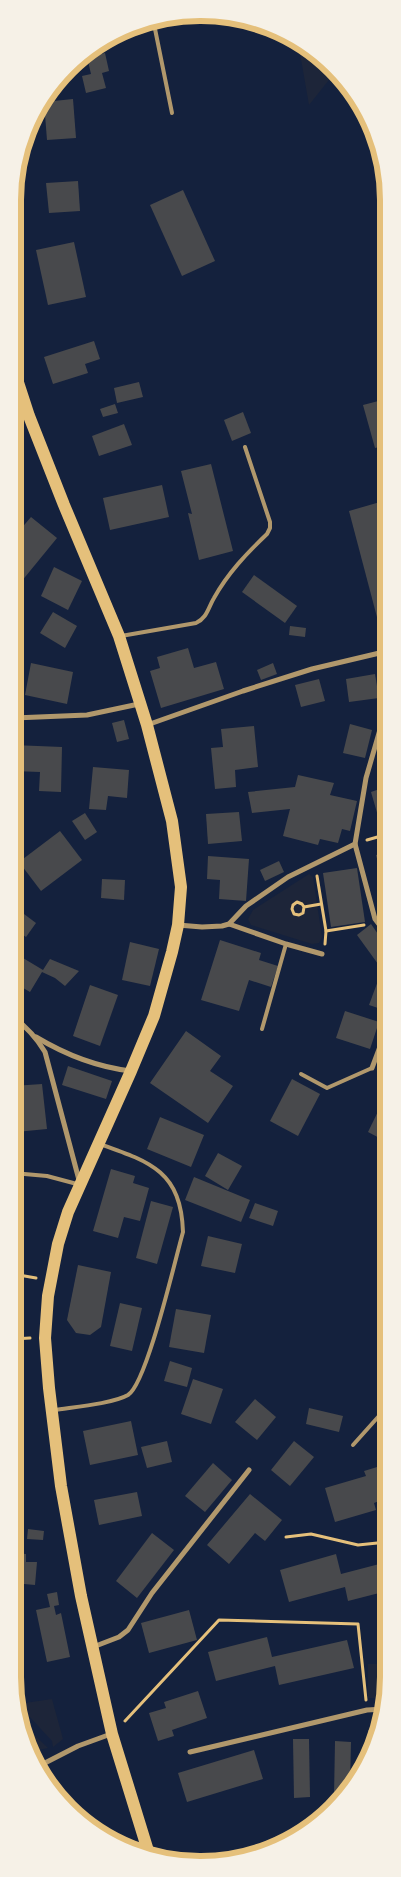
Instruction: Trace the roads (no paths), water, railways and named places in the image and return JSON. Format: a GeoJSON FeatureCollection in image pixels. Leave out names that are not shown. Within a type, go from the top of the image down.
{"type":"FeatureCollection","features":[{"type":"Feature","properties":{"kind":"main road"},"geometry":{"type":"LineString","coordinates":[[21,391],[64,505],[119,636],[147,725],[172,821],[181,887],[178,925],[164,984],[154,1016],[68,1212],[58,1244],[48,1296],[45,1338],[51,1410],[61,1486],[81,1596],[112,1734],[147,1847]]}},
{"type":"Feature","properties":{"kind":"street"},"geometry":{"type":"LineString","coordinates":[[147,725],[243,690],[303,672],[380,653]]}},
{"type":"Feature","properties":{"kind":"street"},"geometry":{"type":"LineString","coordinates":[[21,718],[87,715],[140,704]]}},
{"type":"Feature","properties":{"kind":"street"},"geometry":{"type":"LineString","coordinates":[[380,730],[366,778],[354,844],[375,919],[380,926]]}},
{"type":"Feature","properties":{"kind":"street"},"geometry":{"type":"LineString","coordinates":[[178,925],[202,927],[229,924],[246,906],[288,877],[354,844]]}},
{"type":"Feature","properties":{"kind":"street"},"geometry":{"type":"LineString","coordinates":[[229,924],[286,944],[322,954]]}},
{"type":"Feature","properties":{"kind":"street"},"geometry":{"type":"LineString","coordinates":[[21,1024],[36,1036],[73,1056],[112,1069],[131,1071]]}},
{"type":"Feature","properties":{"kind":"street"},"geometry":{"type":"LineString","coordinates":[[36,1036],[45,1052],[50,1068],[80,1185]]}},
{"type":"Feature","properties":{"kind":"street"},"geometry":{"type":"LineString","coordinates":[[372,1068],[380,1047]]}},
{"type":"Feature","properties":{"kind":"street"},"geometry":{"type":"LineString","coordinates":[[92,1647],[119,1637],[128,1630],[152,1594],[249,1470]]}},
{"type":"Feature","properties":{"kind":"street"},"geometry":{"type":"LineString","coordinates":[[190,1752],[366,1710],[376,1709]]}},
{"type":"Feature","properties":{"kind":"street"},"geometry":{"type":"LineString","coordinates":[[44,1764],[78,1746],[112,1734]]}},
{"type":"Feature","properties":{"kind":"lane"},"geometry":{"type":"LineString","coordinates":[[155,27],[172,113]]}},
{"type":"Feature","properties":{"kind":"lane"},"geometry":{"type":"LineString","coordinates":[[119,636],[196,623],[202,620],[234,567],[267,534],[270,522],[245,447]]}},
{"type":"Feature","properties":{"kind":"lane"},"geometry":{"type":"LineString","coordinates":[[262,1028],[286,944]]}},
{"type":"Feature","properties":{"kind":"lane"},"geometry":{"type":"LineString","coordinates":[[301,1074],[327,1088],[372,1068]]}},
{"type":"Feature","properties":{"kind":"lane"},"geometry":{"type":"LineString","coordinates":[[51,1410],[120,1399],[130,1394],[139,1383],[148,1358],[183,1232],[182,1211],[173,1187],[159,1170],[138,1158],[98,1144]]}},
{"type":"Feature","properties":{"kind":"lane"},"geometry":{"type":"LineString","coordinates":[[21,1174],[46,1176],[80,1185]]}},
{"type":"Feature","properties":{"kind":"lane"},"geometry":{"type":"LineString","coordinates":[[353,1445],[380,1415]]}}]}
